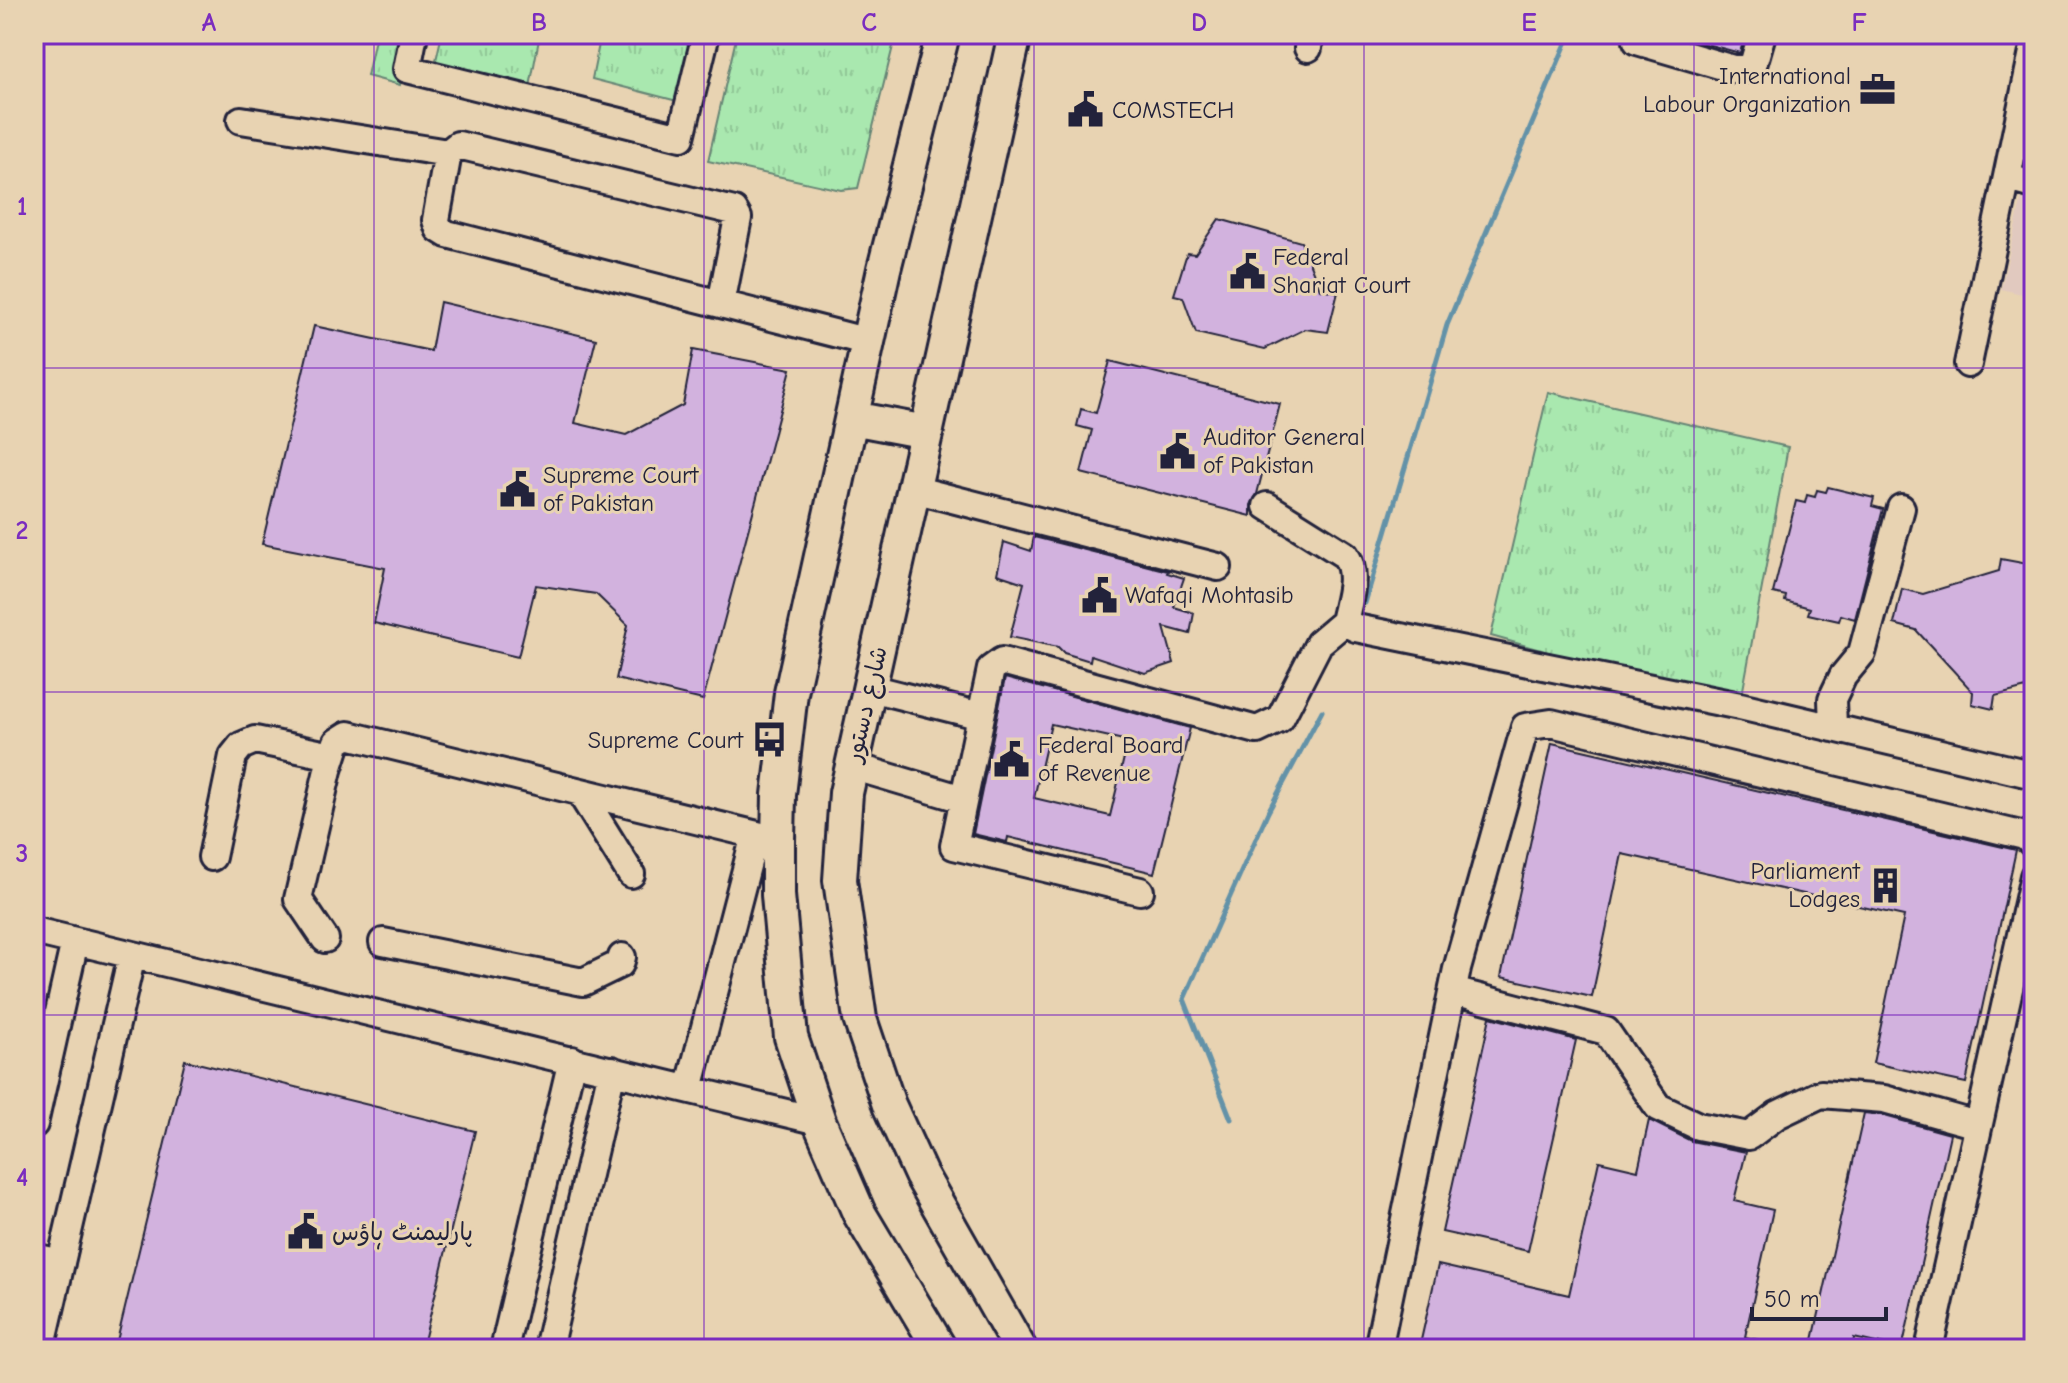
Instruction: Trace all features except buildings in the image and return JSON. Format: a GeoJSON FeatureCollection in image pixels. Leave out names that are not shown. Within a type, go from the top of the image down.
{"type":"FeatureCollection","features":[{"type":"Feature","properties":{"kind":"main road"},"geometry":{"type":"LineString","coordinates":[[940,1349],[859,1213],[819,1121],[791,1037],[778,895],[766,837],[779,795],[791,693],[869,342],[943,34]]}},
{"type":"Feature","properties":{"kind":"main road","name":"شارع دستور"},"geometry":{"type":"LineString","coordinates":[[1015,34],[846,793],[840,880],[860,1019],[889,1105],[921,1175],[1020,1349]]}},
{"type":"Feature","properties":{"kind":"main road"},"geometry":{"type":"LineString","coordinates":[[852,418],[926,432]]}},
{"type":"Feature","properties":{"kind":"street"},"geometry":{"type":"LineString","coordinates":[[414,34],[407,69],[681,137],[706,34]]}},
{"type":"Feature","properties":{"kind":"street"},"geometry":{"type":"LineString","coordinates":[[1637,41],[1733,69],[1746,69],[1753,65],[1762,34]]}},
{"type":"Feature","properties":{"kind":"street"},"geometry":{"type":"LineString","coordinates":[[1968,364],[2034,47]]}},
{"type":"Feature","properties":{"kind":"street"},"geometry":{"type":"LineString","coordinates":[[241,120],[448,153]]}},
{"type":"Feature","properties":{"kind":"street"},"geometry":{"type":"LineString","coordinates":[[721,304],[738,218],[734,211],[458,145],[448,153],[436,220],[439,229],[447,234],[869,342]]}},
{"type":"Feature","properties":{"kind":"street"},"geometry":{"type":"LineString","coordinates":[[2008,178],[2034,185]]}},
{"type":"Feature","properties":{"kind":"street"},"geometry":{"type":"LineString","coordinates":[[913,489],[1218,567]]}},
{"type":"Feature","properties":{"kind":"street"},"geometry":{"type":"LineString","coordinates":[[1140,891],[954,846],[991,669],[1002,661],[1257,730],[1280,719],[1319,643],[1344,622],[1352,577],[1351,563],[1345,555],[1267,506]]}},
{"type":"Feature","properties":{"kind":"street"},"geometry":{"type":"LineString","coordinates":[[1833,728],[1832,699],[1843,676],[1862,653],[1901,508]]}},
{"type":"Feature","properties":{"kind":"street"},"geometry":{"type":"LineString","coordinates":[[1344,622],[1356,628],[1740,706],[2034,775]]}},
{"type":"Feature","properties":{"kind":"street"},"geometry":{"type":"LineString","coordinates":[[870,688],[981,716]]}},
{"type":"Feature","properties":{"kind":"street"},"geometry":{"type":"LineString","coordinates":[[1378,1349],[1453,991],[1525,727],[1551,723],[2025,836],[2034,845]]}},
{"type":"Feature","properties":{"kind":"street"},"geometry":{"type":"LineString","coordinates":[[325,939],[298,899],[332,756],[337,742],[348,735],[766,837],[689,1089]]}},
{"type":"Feature","properties":{"kind":"street"},"geometry":{"type":"LineString","coordinates":[[212,857],[233,756],[241,746],[255,740],[332,756]]}},
{"type":"Feature","properties":{"kind":"street"},"geometry":{"type":"LineString","coordinates":[[852,766],[963,799]]}},
{"type":"Feature","properties":{"kind":"street"},"geometry":{"type":"LineString","coordinates":[[580,792],[631,874]]}},
{"type":"Feature","properties":{"kind":"street"},"geometry":{"type":"LineString","coordinates":[[1929,1349],[2034,876]]}},
{"type":"Feature","properties":{"kind":"street"},"geometry":{"type":"LineString","coordinates":[[34,931],[819,1121]]}},
{"type":"Feature","properties":{"kind":"street"},"geometry":{"type":"LineString","coordinates":[[34,1124],[75,941]]}},
{"type":"Feature","properties":{"kind":"street"},"geometry":{"type":"LineString","coordinates":[[383,942],[583,982],[620,964],[622,957]]}},
{"type":"Feature","properties":{"kind":"street"},"geometry":{"type":"LineString","coordinates":[[41,1349],[132,955]]}},
{"type":"Feature","properties":{"kind":"street"},"geometry":{"type":"LineString","coordinates":[[1453,991],[1606,1031],[1658,1107],[1698,1126],[1749,1136],[1777,1115],[1821,1094],[1884,1099],[1977,1125]]}},
{"type":"Feature","properties":{"kind":"street"},"geometry":{"type":"LineString","coordinates":[[504,1349],[572,1060]]}},
{"type":"Feature","properties":{"kind":"street"},"geometry":{"type":"LineString","coordinates":[[548,1349],[612,1070]]}},
{"type":"Feature","properties":{"kind":"street"},"geometry":{"type":"LineString","coordinates":[[34,1257],[61,1263]]}},
{"type":"Feature","properties":{"kind":"shaded area"},"geometry":{"type":"Polygon","coordinates":[[[2034,146],[2034,297],[2001,289],[2034,146]]]}},
{"type":"Feature","properties":{"kind":"green space"},"geometry":{"type":"Polygon","coordinates":[[[376,34],[411,34],[400,85],[367,76],[376,34]]]}},
{"type":"Feature","properties":{"kind":"green space"},"geometry":{"type":"Polygon","coordinates":[[[442,34],[540,34],[529,92],[434,69],[442,34]]]}},
{"type":"Feature","properties":{"kind":"green space"},"geometry":{"type":"Polygon","coordinates":[[[601,34],[704,34],[685,103],[592,79],[601,34]]]}},
{"type":"Feature","properties":{"kind":"green space"},"geometry":{"type":"Polygon","coordinates":[[[737,34],[896,34],[858,188],[841,190],[708,161],[737,34]]]}},
{"type":"Feature","properties":{"kind":"green space"},"geometry":{"type":"Polygon","coordinates":[[[1548,392],[1788,447],[1740,706],[1491,636],[1548,392]]]}},
{"type":"Feature","properties":{"kind":"waterway"},"geometry":{"type":"LineString","coordinates":[[1365,603],[1447,325],[1570,34]]}},
{"type":"Feature","properties":{"kind":"waterway"},"geometry":{"type":"LineString","coordinates":[[1231,1119],[1184,999],[1268,812],[1322,711]]}},
{"type":"Feature","properties":{"kind":"place","name":"International Labour Organization"},"geometry":{"type":"Point","coordinates":[1877,90]}},
{"type":"Feature","properties":{"kind":"place","name":"COMSTECH"},"geometry":{"type":"Point","coordinates":[1086,110]}},
{"type":"Feature","properties":{"kind":"place","name":"Federal Shariat Court"},"geometry":{"type":"Point","coordinates":[1247,271]}},
{"type":"Feature","properties":{"kind":"place","name":"Auditor General of Pakistan"},"geometry":{"type":"Point","coordinates":[1177,451]}},
{"type":"Feature","properties":{"kind":"place","name":"Supreme Court of Pakistan"},"geometry":{"type":"Point","coordinates":[517,489]}},
{"type":"Feature","properties":{"kind":"place","name":"Wafaqi Mohtasib"},"geometry":{"type":"Point","coordinates":[1099,595]}},
{"type":"Feature","properties":{"kind":"place","name":"Supreme Court"},"geometry":{"type":"Point","coordinates":[769,740]}},
{"type":"Feature","properties":{"kind":"place","name":"Federal Board of Revenue"},"geometry":{"type":"Point","coordinates":[1012,759]}},
{"type":"Feature","properties":{"kind":"place","name":"Parliament Lodges"},"geometry":{"type":"Point","coordinates":[1886,885]}},
{"type":"Feature","properties":{"kind":"place","name":"پارلیمنٹ ہاؤس"},"geometry":{"type":"Point","coordinates":[306,1232]}}]}
